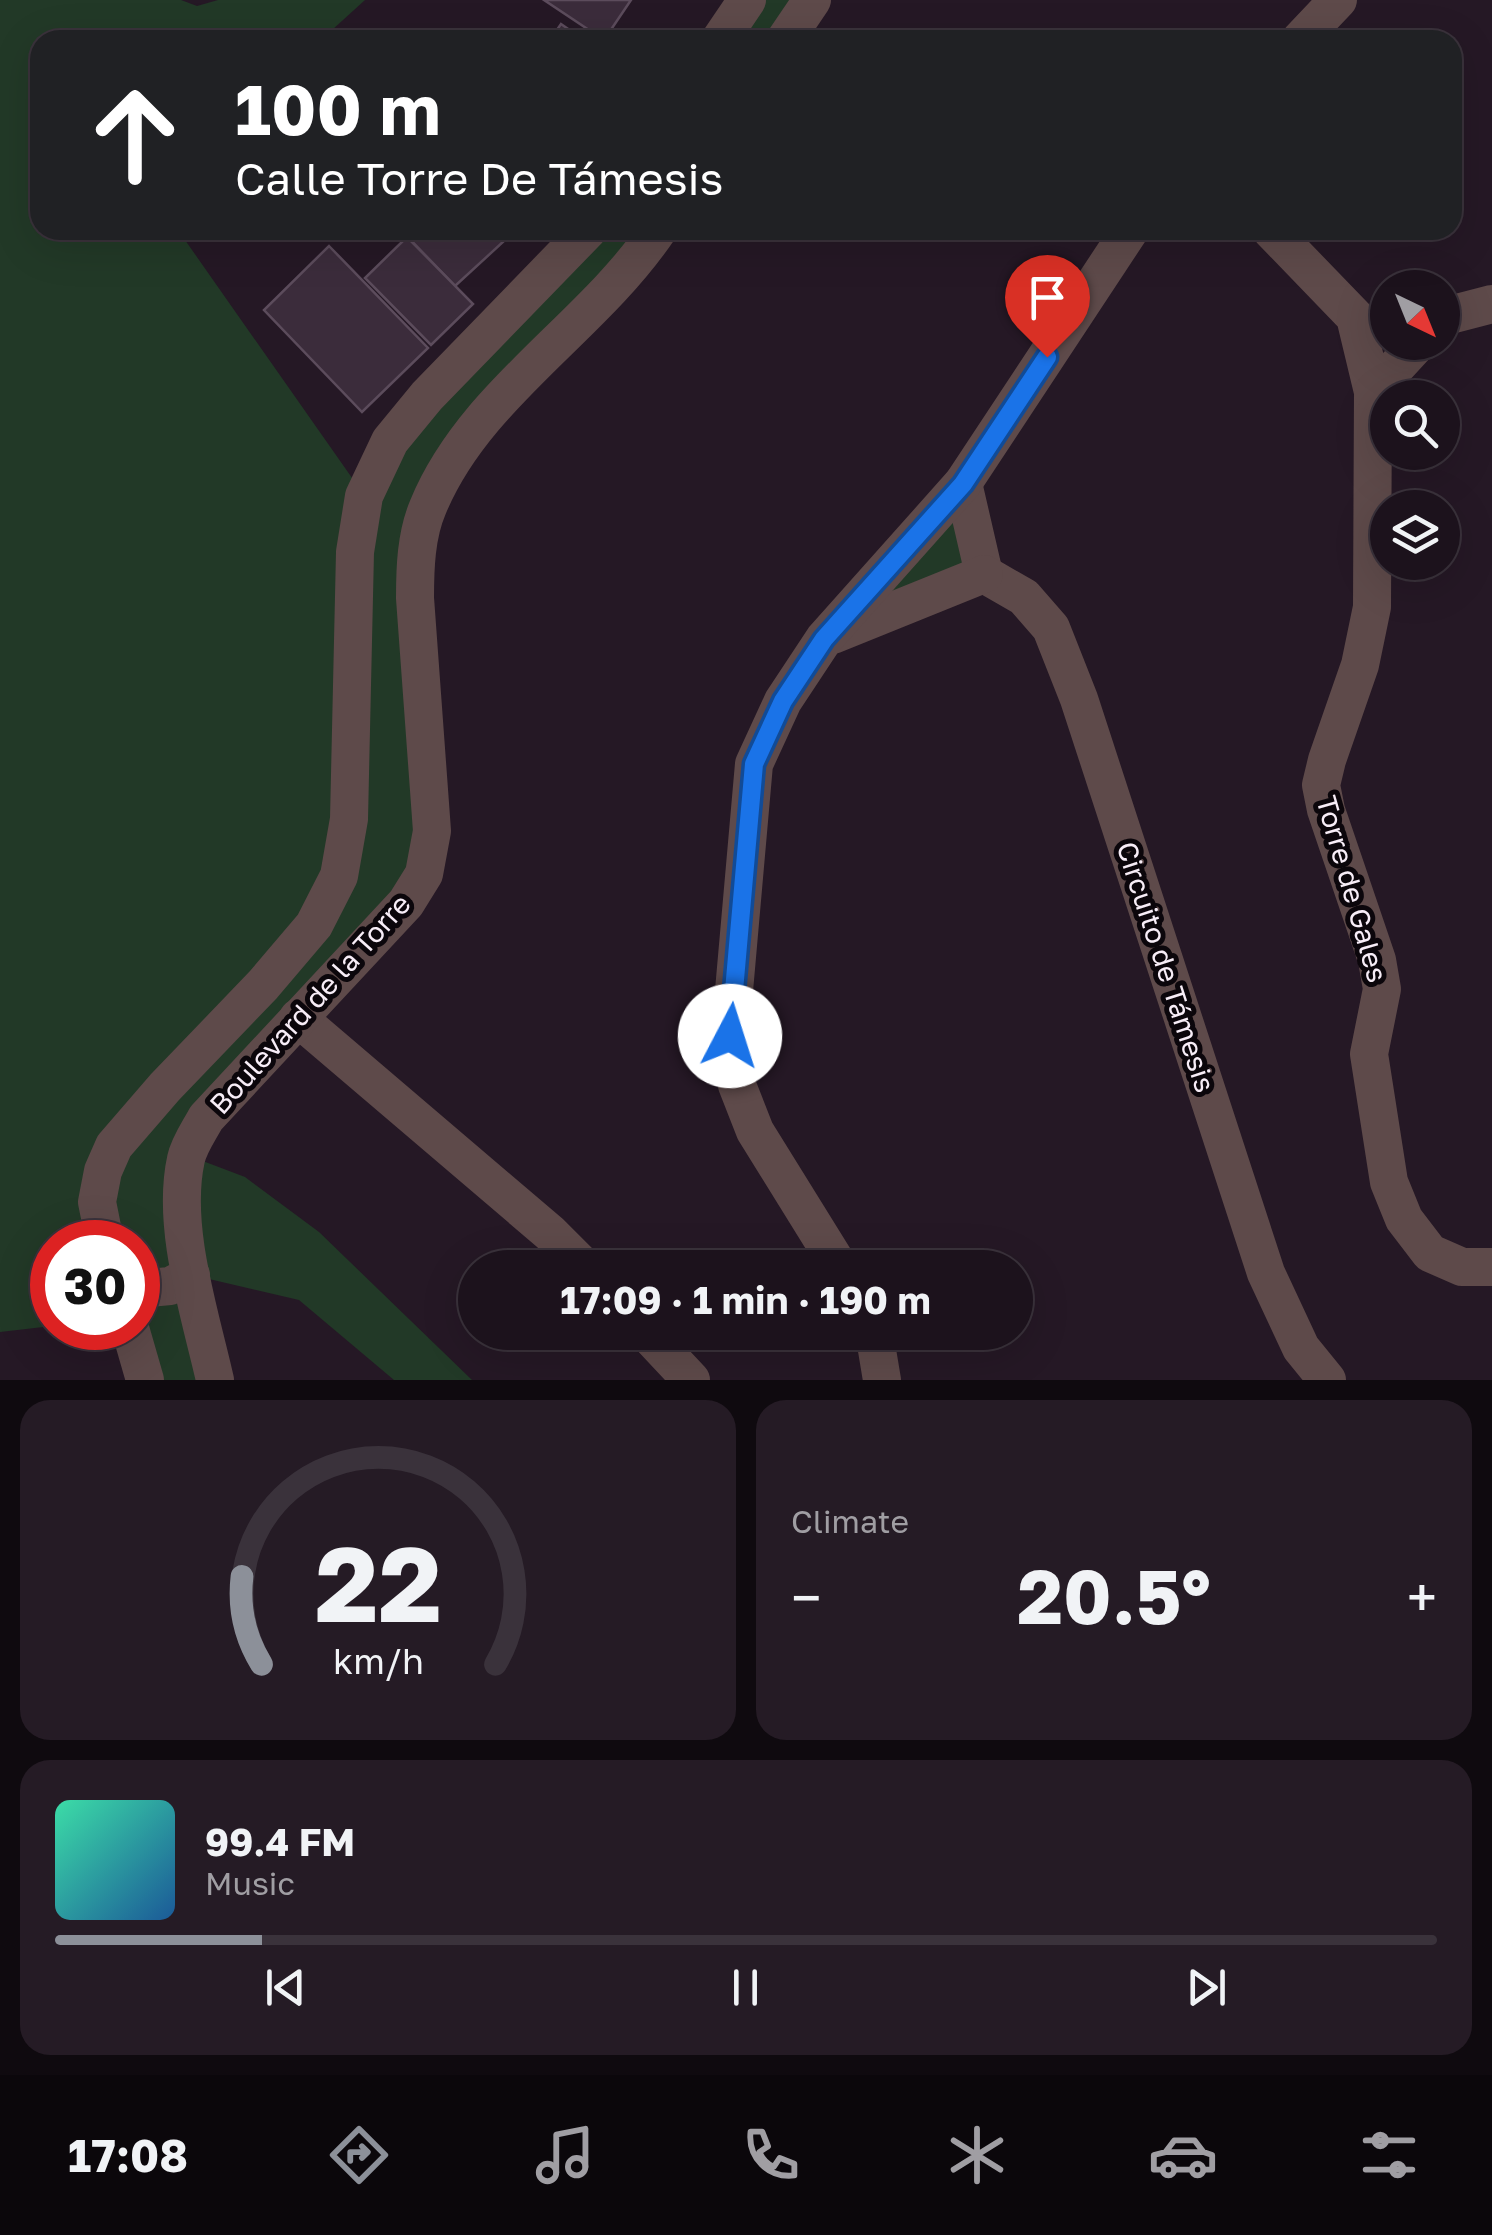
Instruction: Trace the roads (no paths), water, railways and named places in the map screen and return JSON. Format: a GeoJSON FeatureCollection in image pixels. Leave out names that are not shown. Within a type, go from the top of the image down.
{"type":"FeatureCollection","features":[{"type":"Feature","properties":{"kind":"street"},"geometry":{"type":"LineString","coordinates":[[727,30],[747,0]]}},
{"type":"Feature","properties":{"kind":"street"},"geometry":{"type":"LineString","coordinates":[[792,30],[812,0]]}},
{"type":"Feature","properties":{"kind":"street"},"geometry":{"type":"LineString","coordinates":[[1310,30],[1338,0]]}},
{"type":"Feature","properties":{"kind":"street","name":"Boulevard de la Torre"},"geometry":{"type":"LineString","coordinates":[[101,1220],[98,1202],[103,1171],[114,1146],[301,940],[314,924],[338,876],[349,819],[355,552],[364,496],[390,441],[427,396],[578,240]]}},
{"type":"Feature","properties":{"kind":"street","name":"Boulevard de la Torre"},"geometry":{"type":"LineString","coordinates":[[215,1380],[191,1274],[180,1195],[186,1155],[206,1118],[406,904],[424,874],[432,831],[415,560],[426,510],[450,463],[486,416],[599,302],[651,240]]}},
{"type":"Feature","properties":{"kind":"street"},"geometry":{"type":"LineString","coordinates":[[829,1250],[755,1131],[737,1085],[730,1036],[754,764],[783,701],[824,639],[963,484],[1123,240]]}},
{"type":"Feature","properties":{"kind":"street"},"geometry":{"type":"LineString","coordinates":[[1282,240],[1370,316]]}},
{"type":"Feature","properties":{"kind":"street"},"geometry":{"type":"LineString","coordinates":[[1460,312],[1492,304]]}},
{"type":"Feature","properties":{"kind":"street"},"geometry":{"type":"LineString","coordinates":[[1384,380],[1402,360]]}},
{"type":"Feature","properties":{"kind":"street","name":"Torre de Gales"},"geometry":{"type":"LineString","coordinates":[[1373,470],[1372,607],[1360,666],[1321,785],[1377,960],[1382,989],[1369,1054],[1390,1182],[1404,1219],[1430,1253],[1462,1267],[1492,1267]]}},
{"type":"Feature","properties":{"kind":"street"},"geometry":{"type":"LineString","coordinates":[[824,639],[984,574],[963,484]]}},
{"type":"Feature","properties":{"kind":"street","name":"Circuito de Támesis"},"geometry":{"type":"LineString","coordinates":[[984,574],[1024,597],[1051,628],[1079,699],[1266,1272],[1301,1348],[1327,1380]]}},
{"type":"Feature","properties":{"kind":"street"},"geometry":{"type":"LineString","coordinates":[[298,1018],[567,1250]]}},
{"type":"Feature","properties":{"kind":"street"},"geometry":{"type":"LineString","coordinates":[[160,1287],[191,1274]]}},
{"type":"Feature","properties":{"kind":"street"},"geometry":{"type":"LineString","coordinates":[[136,1350],[145,1380]]}},
{"type":"Feature","properties":{"kind":"street"},"geometry":{"type":"LineString","coordinates":[[662,1350],[690,1380]]}},
{"type":"Feature","properties":{"kind":"street"},"geometry":{"type":"LineString","coordinates":[[877,1350],[882,1380]]}}]}
